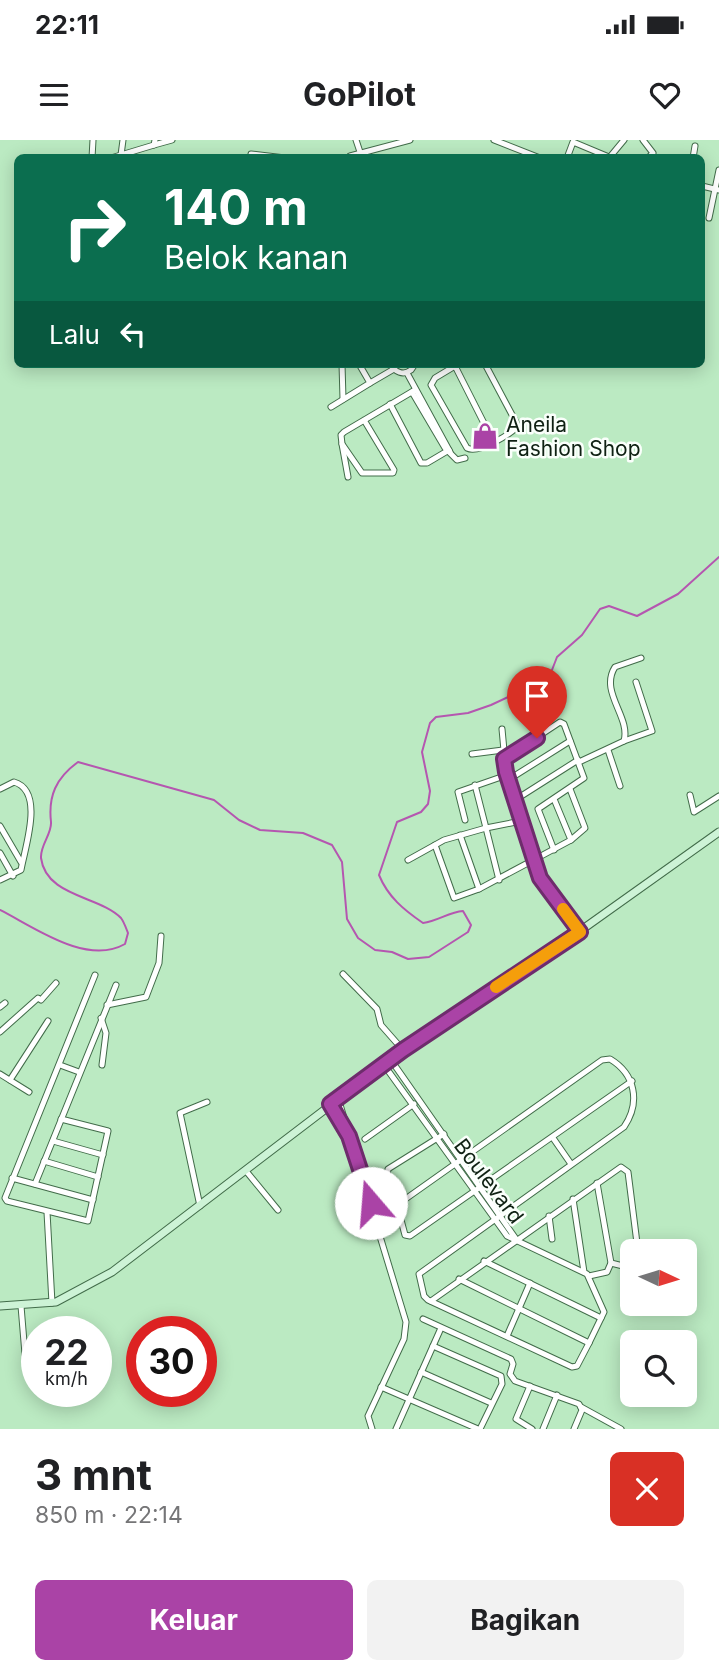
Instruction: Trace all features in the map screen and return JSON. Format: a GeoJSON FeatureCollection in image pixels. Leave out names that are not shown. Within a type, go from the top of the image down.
{"type":"FeatureCollection","features":[{"type":"Feature","properties":{"kind":"street"},"geometry":{"type":"LineString","coordinates":[[124,154],[154,143],[172,140]]}},
{"type":"Feature","properties":{"kind":"street"},"geometry":{"type":"LineString","coordinates":[[356,140],[360,152]]}},
{"type":"Feature","properties":{"kind":"street"},"geometry":{"type":"LineString","coordinates":[[356,154],[388,143],[410,140]]}},
{"type":"Feature","properties":{"kind":"street"},"geometry":{"type":"LineString","coordinates":[[494,140],[531,154]]}},
{"type":"Feature","properties":{"kind":"street"},"geometry":{"type":"LineString","coordinates":[[519,149],[523,140]]}},
{"type":"Feature","properties":{"kind":"street"},"geometry":{"type":"LineString","coordinates":[[612,154],[624,140]]}},
{"type":"Feature","properties":{"kind":"street"},"geometry":{"type":"LineString","coordinates":[[572,141],[602,154]]}},
{"type":"Feature","properties":{"kind":"street"},"geometry":{"type":"LineString","coordinates":[[693,154],[695,146]]}},
{"type":"Feature","properties":{"kind":"street"},"geometry":{"type":"LineString","coordinates":[[709,218],[719,170]]}},
{"type":"Feature","properties":{"kind":"street"},"geometry":{"type":"LineString","coordinates":[[342,368],[342,399]]}},
{"type":"Feature","properties":{"kind":"street"},"geometry":{"type":"LineString","coordinates":[[361,368],[370,383]]}},
{"type":"Feature","properties":{"kind":"street"},"geometry":{"type":"LineString","coordinates":[[331,407],[391,368]]}},
{"type":"Feature","properties":{"kind":"street"},"geometry":{"type":"LineString","coordinates":[[394,368],[407,373],[413,391],[449,451],[457,460],[465,458]]}},
{"type":"Feature","properties":{"kind":"street"},"geometry":{"type":"LineString","coordinates":[[407,373],[411,368]]}},
{"type":"Feature","properties":{"kind":"street"},"geometry":{"type":"LineString","coordinates":[[451,368],[432,380],[432,386],[468,449],[494,441],[518,425],[487,368]]}},
{"type":"Feature","properties":{"kind":"street"},"geometry":{"type":"LineString","coordinates":[[458,368],[494,441]]}},
{"type":"Feature","properties":{"kind":"street"},"geometry":{"type":"LineString","coordinates":[[348,477],[342,433],[413,391]]}},
{"type":"Feature","properties":{"kind":"street"},"geometry":{"type":"LineString","coordinates":[[390,404],[421,463],[427,463],[449,451]]}},
{"type":"Feature","properties":{"kind":"street"},"geometry":{"type":"LineString","coordinates":[[342,444],[362,473],[393,473],[364,420]]}},
{"type":"Feature","properties":{"kind":"street"},"geometry":{"type":"LineString","coordinates":[[624,741],[625,731],[610,686],[611,674],[615,667],[641,659]]}},
{"type":"Feature","properties":{"kind":"street"},"geometry":{"type":"LineString","coordinates":[[515,800],[578,761],[652,731],[636,682]]}},
{"type":"Feature","properties":{"kind":"street"},"geometry":{"type":"LineString","coordinates":[[504,759],[561,722],[584,778],[538,811],[554,850]]}},
{"type":"Feature","properties":{"kind":"street"},"geometry":{"type":"LineString","coordinates":[[502,729],[508,778],[534,862],[542,882],[580,932]]}},
{"type":"Feature","properties":{"kind":"street"},"geometry":{"type":"LineString","coordinates":[[466,820],[458,792],[475,785],[508,778],[570,741]]}},
{"type":"Feature","properties":{"kind":"street"},"geometry":{"type":"LineString","coordinates":[[472,754],[503,750]]}},
{"type":"Feature","properties":{"kind":"street"},"geometry":{"type":"LineString","coordinates":[[608,750],[620,786]]}},
{"type":"Feature","properties":{"kind":"street"},"geometry":{"type":"LineString","coordinates":[[0,789],[14,782],[29,792],[30,824],[20,870],[13,876],[1,878]]}},
{"type":"Feature","properties":{"kind":"street"},"geometry":{"type":"LineString","coordinates":[[475,785],[499,880]]}},
{"type":"Feature","properties":{"kind":"street"},"geometry":{"type":"LineString","coordinates":[[435,845],[454,898],[479,889],[534,862],[583,833],[585,828],[570,789]]}},
{"type":"Feature","properties":{"kind":"street"},"geometry":{"type":"LineString","coordinates":[[690,795],[694,812],[719,796]]}},
{"type":"Feature","properties":{"kind":"street"},"geometry":{"type":"LineString","coordinates":[[554,799],[571,839]]}},
{"type":"Feature","properties":{"kind":"street"},"geometry":{"type":"LineString","coordinates":[[408,860],[460,835],[521,821]]}},
{"type":"Feature","properties":{"kind":"street"},"geometry":{"type":"LineString","coordinates":[[0,826],[22,864]]}},
{"type":"Feature","properties":{"kind":"street"},"geometry":{"type":"LineString","coordinates":[[0,1306],[52,1303],[112,1272],[403,1050],[580,932],[719,832]]}},
{"type":"Feature","properties":{"kind":"street"},"geometry":{"type":"LineString","coordinates":[[460,835],[479,889]]}},
{"type":"Feature","properties":{"kind":"street"},"geometry":{"type":"LineString","coordinates":[[0,853],[13,876]]}},
{"type":"Feature","properties":{"kind":"street"},"geometry":{"type":"LineString","coordinates":[[107,1005],[146,997],[159,963],[162,936]]}},
{"type":"Feature","properties":{"kind":"street"},"geometry":{"type":"LineString","coordinates":[[343,974],[377,1009],[381,1025],[403,1050]]}},
{"type":"Feature","properties":{"kind":"street"},"geometry":{"type":"LineString","coordinates":[[61,1119],[108,1131],[88,1221],[6,1200],[12,1178],[95,975]]}},
{"type":"Feature","properties":{"kind":"street"},"geometry":{"type":"LineString","coordinates":[[0,1032],[38,998],[41,1000],[55,983]]}},
{"type":"Feature","properties":{"kind":"street"},"geometry":{"type":"LineString","coordinates":[[35,1184],[116,985]]}},
{"type":"Feature","properties":{"kind":"street"},"geometry":{"type":"LineString","coordinates":[[101,1018],[106,1033],[102,1065]]}},
{"type":"Feature","properties":{"kind":"street"},"geometry":{"type":"LineString","coordinates":[[10,1080],[48,1021]]}},
{"type":"Feature","properties":{"kind":"street"},"geometry":{"type":"LineString","coordinates":[[397,1205],[602,1060],[614,1061],[632,1081],[634,1094],[626,1124],[419,1272],[424,1296],[430,1301],[575,1367],[604,1309],[587,1274],[573,1199]]}},
{"type":"Feature","properties":{"kind":"street","name":"Boulevard"},"geometry":{"type":"LineString","coordinates":[[388,1063],[419,1100],[456,1164],[516,1239]]}},
{"type":"Feature","properties":{"kind":"street","name":"Boulevard"},"geometry":{"type":"LineString","coordinates":[[388,1063],[413,1105],[462,1160],[479,1190]]}},
{"type":"Feature","properties":{"kind":"street"},"geometry":{"type":"LineString","coordinates":[[60,1065],[79,1072]]}},
{"type":"Feature","properties":{"kind":"street"},"geometry":{"type":"LineString","coordinates":[[0,1074],[29,1092]]}},
{"type":"Feature","properties":{"kind":"street"},"geometry":{"type":"LineString","coordinates":[[440,1135],[388,1169],[387,1177],[408,1237],[632,1081]]}},
{"type":"Feature","properties":{"kind":"street"},"geometry":{"type":"LineString","coordinates":[[338,1098],[406,1322],[404,1339],[368,1416],[372,1429]]}},
{"type":"Feature","properties":{"kind":"street"},"geometry":{"type":"LineString","coordinates":[[365,1139],[419,1100]]}},
{"type":"Feature","properties":{"kind":"street"},"geometry":{"type":"LineString","coordinates":[[200,1206],[180,1113],[207,1102]]}},
{"type":"Feature","properties":{"kind":"street"},"geometry":{"type":"LineString","coordinates":[[330,1104],[349,1136]]}},
{"type":"Feature","properties":{"kind":"street"},"geometry":{"type":"LineString","coordinates":[[553,1138],[571,1164]]}},
{"type":"Feature","properties":{"kind":"street"},"geometry":{"type":"LineString","coordinates":[[52,1141],[103,1155]]}},
{"type":"Feature","properties":{"kind":"street"},"geometry":{"type":"LineString","coordinates":[[44,1161],[98,1177]]}},
{"type":"Feature","properties":{"kind":"street"},"geometry":{"type":"LineString","coordinates":[[430,1301],[621,1167],[627,1169],[636,1239]]}},
{"type":"Feature","properties":{"kind":"street"},"geometry":{"type":"LineString","coordinates":[[246,1171],[278,1210]]}},
{"type":"Feature","properties":{"kind":"street"},"geometry":{"type":"LineString","coordinates":[[12,1178],[93,1200]]}},
{"type":"Feature","properties":{"kind":"street"},"geometry":{"type":"LineString","coordinates":[[516,1239],[587,1274],[607,1272],[611,1263],[597,1183]]}},
{"type":"Feature","properties":{"kind":"street"},"geometry":{"type":"LineString","coordinates":[[47,1212],[52,1303]]}},
{"type":"Feature","properties":{"kind":"street"},"geometry":{"type":"LineString","coordinates":[[549,1216],[552,1239]]}},
{"type":"Feature","properties":{"kind":"street"},"geometry":{"type":"LineString","coordinates":[[484,1261],[601,1318]]}},
{"type":"Feature","properties":{"kind":"street"},"geometry":{"type":"LineString","coordinates":[[611,1263],[620,1265]]}},
{"type":"Feature","properties":{"kind":"street"},"geometry":{"type":"LineString","coordinates":[[458,1279],[589,1343]]}},
{"type":"Feature","properties":{"kind":"street"},"geometry":{"type":"LineString","coordinates":[[507,1336],[530,1283]]}},
{"type":"Feature","properties":{"kind":"street"},"geometry":{"type":"LineString","coordinates":[[21,1306],[22,1316]]}},
{"type":"Feature","properties":{"kind":"street"},"geometry":{"type":"LineString","coordinates":[[423,1319],[511,1359],[513,1364],[510,1374]]}},
{"type":"Feature","properties":{"kind":"street"},"geometry":{"type":"LineString","coordinates":[[406,1429],[397,1427],[441,1328]]}},
{"type":"Feature","properties":{"kind":"street"},"geometry":{"type":"LineString","coordinates":[[433,1346],[501,1376],[510,1374]]}},
{"type":"Feature","properties":{"kind":"street"},"geometry":{"type":"LineString","coordinates":[[421,1373],[491,1404]]}},
{"type":"Feature","properties":{"kind":"street"},"geometry":{"type":"LineString","coordinates":[[510,1374],[515,1381],[557,1395],[621,1429]]}},
{"type":"Feature","properties":{"kind":"street"},"geometry":{"type":"LineString","coordinates":[[381,1387],[479,1429],[502,1384],[501,1376]]}},
{"type":"Feature","properties":{"kind":"street"},"geometry":{"type":"LineString","coordinates":[[530,1386],[516,1419],[532,1429]]}},
{"type":"Feature","properties":{"kind":"street"},"geometry":{"type":"LineString","coordinates":[[543,1429],[557,1395]]}},
{"type":"Feature","properties":{"kind":"street"},"geometry":{"type":"LineString","coordinates":[[575,1429],[581,1408]]}},
{"type":"Feature","properties":{"kind":"waterway"},"geometry":{"type":"LineString","coordinates":[[0,910],[44,934],[77,947],[110,950],[125,944],[128,933],[121,918],[53,881],[45,871],[41,858],[50,831],[51,804],[55,788],[64,774],[78,762],[214,800],[239,820],[260,830],[303,833],[332,845],[342,862],[347,919],[358,938],[375,950],[392,952],[408,959],[429,957],[468,932],[471,925],[463,911],[423,923],[397,902],[379,875],[397,822],[421,812],[428,804],[430,791],[422,752],[430,723],[436,717],[468,713],[491,705],[532,686],[552,670],[557,657],[582,635],[600,609],[609,606],[637,616],[678,594],[719,557]]}},
{"type":"Feature","properties":{"kind":"slow traffic"},"geometry":{"type":"LineString","coordinates":[[496,987],[580,932],[563,909]]}},
{"type":"Feature","properties":{"kind":"place","name":"Aneila Fashion Shop"},"geometry":{"type":"Point","coordinates":[485,436]}},
{"type":"Feature","properties":{"kind":"route"},"geometry":{"type":"LineString","coordinates":[[371,1203],[349,1136],[330,1104],[403,1050],[580,932],[540,878],[506,772],[504,759],[537,738]]}}]}
